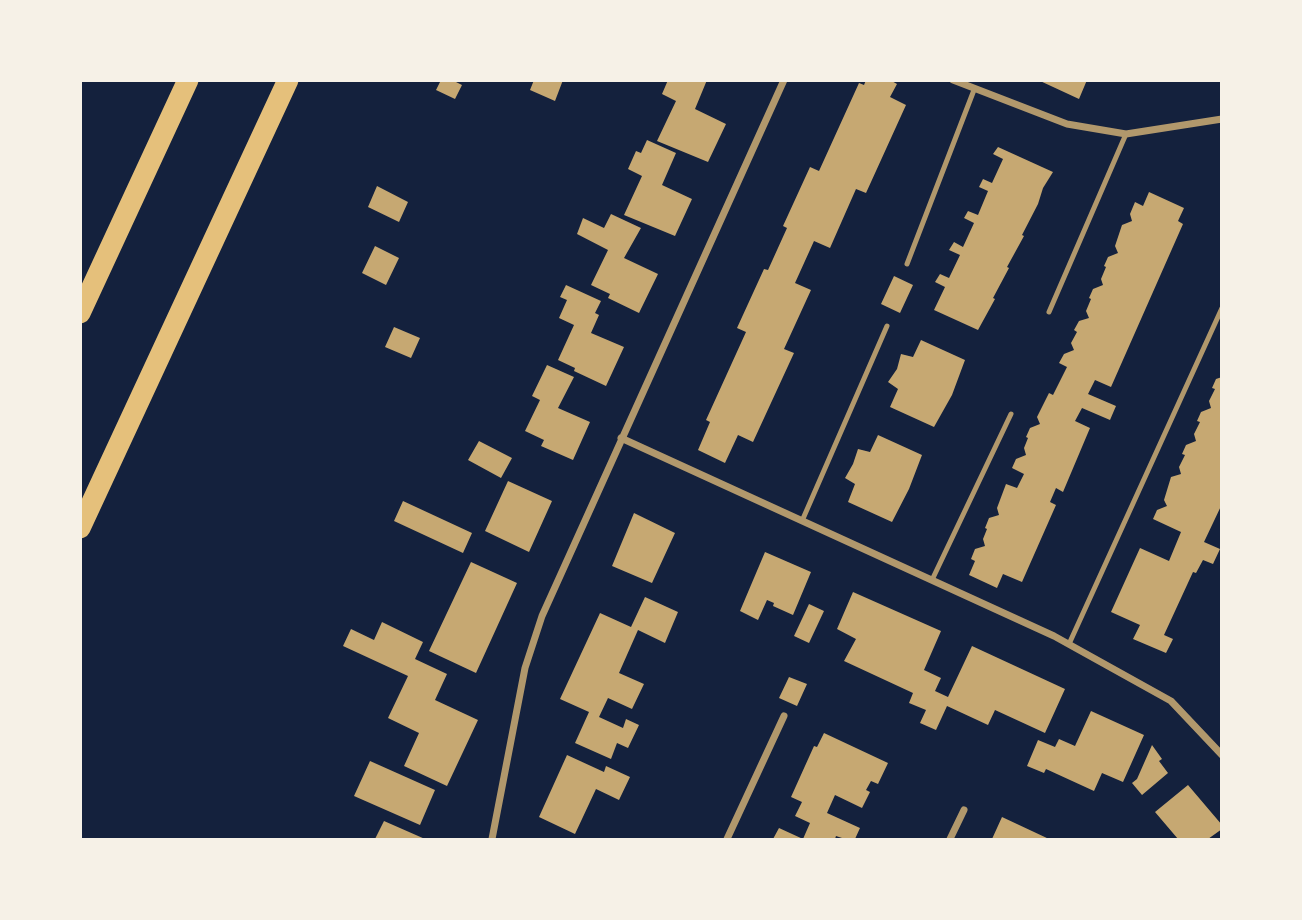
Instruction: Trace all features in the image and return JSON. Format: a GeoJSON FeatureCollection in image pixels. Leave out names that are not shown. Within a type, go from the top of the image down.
{"type":"FeatureCollection","features":[{"type":"Feature","properties":{"kind":"highway"},"geometry":{"type":"LineString","coordinates":[[80,313],[188,80]]}},
{"type":"Feature","properties":{"kind":"highway"},"geometry":{"type":"LineString","coordinates":[[80,528],[288,80]]}},
{"type":"Feature","properties":{"kind":"street"},"geometry":{"type":"LineString","coordinates":[[492,839],[525,668],[538,629],[621,438],[784,80]]}},
{"type":"Feature","properties":{"kind":"street"},"geometry":{"type":"LineString","coordinates":[[953,80],[1067,124],[1126,134],[1222,119]]}},
{"type":"Feature","properties":{"kind":"street"},"geometry":{"type":"LineString","coordinates":[[621,438],[1069,644],[1171,701],[1222,755]]}},
{"type":"Feature","properties":{"kind":"street"},"geometry":{"type":"LineString","coordinates":[[727,839],[784,716]]}},
{"type":"Feature","properties":{"kind":"street"},"geometry":{"type":"LineString","coordinates":[[950,839],[964,810]]}},
{"type":"Feature","properties":{"kind":"lane"},"geometry":{"type":"LineString","coordinates":[[907,264],[974,90]]}},
{"type":"Feature","properties":{"kind":"lane"},"geometry":{"type":"LineString","coordinates":[[1049,312],[1126,134]]}},
{"type":"Feature","properties":{"kind":"lane"},"geometry":{"type":"LineString","coordinates":[[1069,644],[1222,308]]}},
{"type":"Feature","properties":{"kind":"lane"},"geometry":{"type":"LineString","coordinates":[[802,521],[887,326]]}},
{"type":"Feature","properties":{"kind":"lane"},"geometry":{"type":"LineString","coordinates":[[932,580],[1011,414]]}},
{"type":"Feature","properties":{"kind":"building"},"geometry":{"type":"Polygon","coordinates":[[[441,80],[452,80],[462,85],[455,99],[436,90],[441,80]]]}},
{"type":"Feature","properties":{"kind":"building"},"geometry":{"type":"Polygon","coordinates":[[[534,80],[563,80],[555,101],[530,90],[534,80]]]}},
{"type":"Feature","properties":{"kind":"building"},"geometry":{"type":"Polygon","coordinates":[[[668,80],[707,80],[695,109],[726,124],[708,162],[657,141],[676,101],[662,94],[668,80]]]}},
{"type":"Feature","properties":{"kind":"building"},"geometry":{"type":"Polygon","coordinates":[[[866,80],[890,80],[897,84],[890,97],[906,105],[866,193],[856,189],[830,248],[814,241],[795,283],[811,290],[784,349],[794,353],[753,442],[738,435],[725,463],[698,450],[710,422],[706,420],[746,332],[737,328],[764,269],[768,270],[787,228],[783,226],[810,167],[819,171],[859,83],[864,85],[866,80]]]}},
{"type":"Feature","properties":{"kind":"building"},"geometry":{"type":"Polygon","coordinates":[[[1038,80],[1087,80],[1079,99],[1038,80]]]}},
{"type":"Feature","properties":{"kind":"building"},"geometry":{"type":"Polygon","coordinates":[[[647,140],[676,153],[662,185],[692,199],[675,236],[624,215],[642,176],[628,169],[636,151],[641,153],[647,140]]]}},
{"type":"Feature","properties":{"kind":"building"},"geometry":{"type":"Polygon","coordinates":[[[998,147],[1053,172],[1043,188],[1022,235],[1024,236],[978,330],[934,310],[945,287],[935,282],[940,274],[949,278],[960,255],[949,250],[954,242],[963,247],[974,223],[964,218],[968,211],[978,215],[988,191],[979,187],[983,179],[992,183],[1003,159],[993,154],[998,147]]]}},
{"type":"Feature","properties":{"kind":"building"},"geometry":{"type":"Polygon","coordinates":[[[377,186],[408,202],[399,222],[368,207],[377,186]]]}},
{"type":"Feature","properties":{"kind":"building"},"geometry":{"type":"Polygon","coordinates":[[[1149,192],[1184,208],[1178,221],[1183,224],[1111,387],[1095,380],[1088,394],[1116,406],[1110,420],[1082,408],[1075,421],[1090,428],[1063,492],[1056,488],[1050,502],[1056,505],[1022,582],[1003,574],[997,588],[969,575],[975,561],[971,559],[975,549],[985,546],[985,528],[989,518],[999,515],[997,508],[1006,484],[1017,488],[1024,474],[1012,468],[1016,459],[1026,455],[1024,448],[1030,428],[1040,424],[1037,417],[1049,393],[1053,395],[1067,367],[1059,363],[1064,354],[1074,350],[1071,343],[1079,321],[1089,318],[1086,311],[1091,299],[1089,298],[1093,289],[1103,285],[1101,279],[1108,257],[1118,253],[1115,246],[1122,225],[1132,221],[1130,214],[1135,202],[1143,206],[1149,192]]]}},
{"type":"Feature","properties":{"kind":"building"},"geometry":{"type":"Polygon","coordinates":[[[611,214],[641,228],[624,258],[658,274],[639,313],[608,298],[610,294],[591,285],[608,250],[577,234],[583,218],[604,228],[611,214]]]}},
{"type":"Feature","properties":{"kind":"building"},"geometry":{"type":"Polygon","coordinates":[[[375,246],[399,258],[386,285],[362,273],[375,246]]]}},
{"type":"Feature","properties":{"kind":"building"},"geometry":{"type":"Polygon","coordinates":[[[894,276],[913,285],[900,313],[881,304],[894,276]]]}},
{"type":"Feature","properties":{"kind":"building"},"geometry":{"type":"Polygon","coordinates":[[[566,285],[601,301],[595,313],[599,315],[591,333],[624,347],[606,386],[558,360],[574,325],[559,318],[567,300],[560,297],[566,285]]]}},
{"type":"Feature","properties":{"kind":"building"},"geometry":{"type":"Polygon","coordinates":[[[394,327],[420,338],[411,358],[385,347],[394,327]]]}},
{"type":"Feature","properties":{"kind":"building"},"geometry":{"type":"Polygon","coordinates":[[[921,340],[965,360],[952,395],[934,427],[890,407],[898,389],[888,382],[897,369],[901,354],[913,357],[921,340]]]}},
{"type":"Feature","properties":{"kind":"building"},"geometry":{"type":"Polygon","coordinates":[[[547,365],[574,377],[558,408],[590,422],[573,460],[541,446],[544,440],[525,431],[540,400],[532,396],[547,365]]]}},
{"type":"Feature","properties":{"kind":"building"},"geometry":{"type":"Polygon","coordinates":[[[1222,377],[1222,504],[1204,542],[1220,549],[1213,564],[1203,560],[1196,573],[1193,572],[1164,635],[1173,639],[1166,653],[1133,639],[1140,625],[1111,612],[1140,548],[1169,561],[1181,532],[1153,519],[1157,510],[1167,506],[1164,500],[1171,477],[1181,474],[1179,467],[1185,455],[1182,454],[1186,445],[1196,441],[1194,434],[1200,422],[1197,421],[1201,412],[1211,408],[1209,401],[1215,389],[1212,388],[1216,379],[1222,377]]]}},
{"type":"Feature","properties":{"kind":"building"},"geometry":{"type":"Polygon","coordinates":[[[878,435],[922,455],[892,522],[848,502],[855,484],[845,478],[858,449],[870,452],[878,435]]]}},
{"type":"Feature","properties":{"kind":"building"},"geometry":{"type":"Polygon","coordinates":[[[479,441],[512,458],[501,478],[468,460],[479,441]]]}},
{"type":"Feature","properties":{"kind":"building"},"geometry":{"type":"Polygon","coordinates":[[[508,481],[552,501],[529,552],[485,531],[508,481]]]}},
{"type":"Feature","properties":{"kind":"building"},"geometry":{"type":"Polygon","coordinates":[[[403,501],[472,533],[463,553],[394,521],[403,501]]]}},
{"type":"Feature","properties":{"kind":"building"},"geometry":{"type":"Polygon","coordinates":[[[634,513],[675,533],[652,583],[612,566],[634,513]]]}},
{"type":"Feature","properties":{"kind":"building"},"geometry":{"type":"Polygon","coordinates":[[[765,552],[811,572],[793,615],[773,606],[774,603],[767,600],[758,620],[740,611],[765,552]]]}},
{"type":"Feature","properties":{"kind":"building"},"geometry":{"type":"Polygon","coordinates":[[[471,562],[517,583],[476,673],[429,651],[471,562]]]}},
{"type":"Feature","properties":{"kind":"building"},"geometry":{"type":"Polygon","coordinates":[[[853,592],[941,631],[924,670],[941,678],[935,691],[948,697],[972,646],[1065,689],[1045,733],[995,710],[988,725],[947,706],[936,730],[920,723],[926,710],[909,703],[913,693],[844,661],[856,639],[837,629],[853,592]]]}},
{"type":"Feature","properties":{"kind":"building"},"geometry":{"type":"Polygon","coordinates":[[[645,597],[678,612],[665,643],[638,630],[619,673],[644,684],[632,709],[608,698],[599,717],[623,728],[626,719],[639,725],[628,748],[617,743],[611,759],[575,743],[589,712],[560,699],[600,613],[631,627],[645,597]]]}},
{"type":"Feature","properties":{"kind":"building"},"geometry":{"type":"Polygon","coordinates":[[[809,604],[824,611],[809,643],[794,636],[809,604]]]}},
{"type":"Feature","properties":{"kind":"building"},"geometry":{"type":"Polygon","coordinates":[[[382,622],[423,642],[415,659],[447,674],[435,700],[478,720],[447,786],[404,766],[419,733],[388,718],[408,676],[343,646],[351,629],[374,640],[382,622]]]}},
{"type":"Feature","properties":{"kind":"building"},"geometry":{"type":"Polygon","coordinates":[[[789,677],[807,684],[797,706],[779,698],[789,677]]]}},
{"type":"Feature","properties":{"kind":"building"},"geometry":{"type":"Polygon","coordinates":[[[1091,711],[1144,735],[1123,782],[1102,773],[1094,791],[1046,769],[1044,773],[1027,766],[1038,740],[1055,747],[1059,739],[1075,746],[1091,711]]]}},
{"type":"Feature","properties":{"kind":"building"},"geometry":{"type":"Polygon","coordinates":[[[824,733],[888,763],[878,784],[871,781],[866,790],[870,792],[862,808],[835,795],[827,813],[860,828],[855,839],[836,836],[835,839],[803,839],[810,823],[795,816],[802,802],[791,797],[814,746],[817,747],[824,733]]]}},
{"type":"Feature","properties":{"kind":"building"},"geometry":{"type":"Polygon","coordinates":[[[1152,745],[1168,773],[1142,795],[1132,783],[1137,779],[1152,745]]]}},
{"type":"Feature","properties":{"kind":"building"},"geometry":{"type":"Polygon","coordinates":[[[567,755],[604,772],[606,766],[630,777],[619,800],[596,789],[575,834],[539,817],[567,755]]]}},
{"type":"Feature","properties":{"kind":"building"},"geometry":{"type":"Polygon","coordinates":[[[370,761],[435,790],[420,825],[354,796],[370,761]]]}},
{"type":"Feature","properties":{"kind":"building"},"geometry":{"type":"Polygon","coordinates":[[[1188,785],[1222,825],[1222,829],[1208,839],[1178,839],[1155,812],[1188,785]]]}},
{"type":"Feature","properties":{"kind":"building"},"geometry":{"type":"Polygon","coordinates":[[[1002,817],[1049,839],[992,839],[1002,817]]]}},
{"type":"Feature","properties":{"kind":"building"},"geometry":{"type":"Polygon","coordinates":[[[384,821],[425,839],[375,839],[384,821]]]}},
{"type":"Feature","properties":{"kind":"building"},"geometry":{"type":"Polygon","coordinates":[[[779,828],[803,839],[773,839],[779,828]]]}}]}
